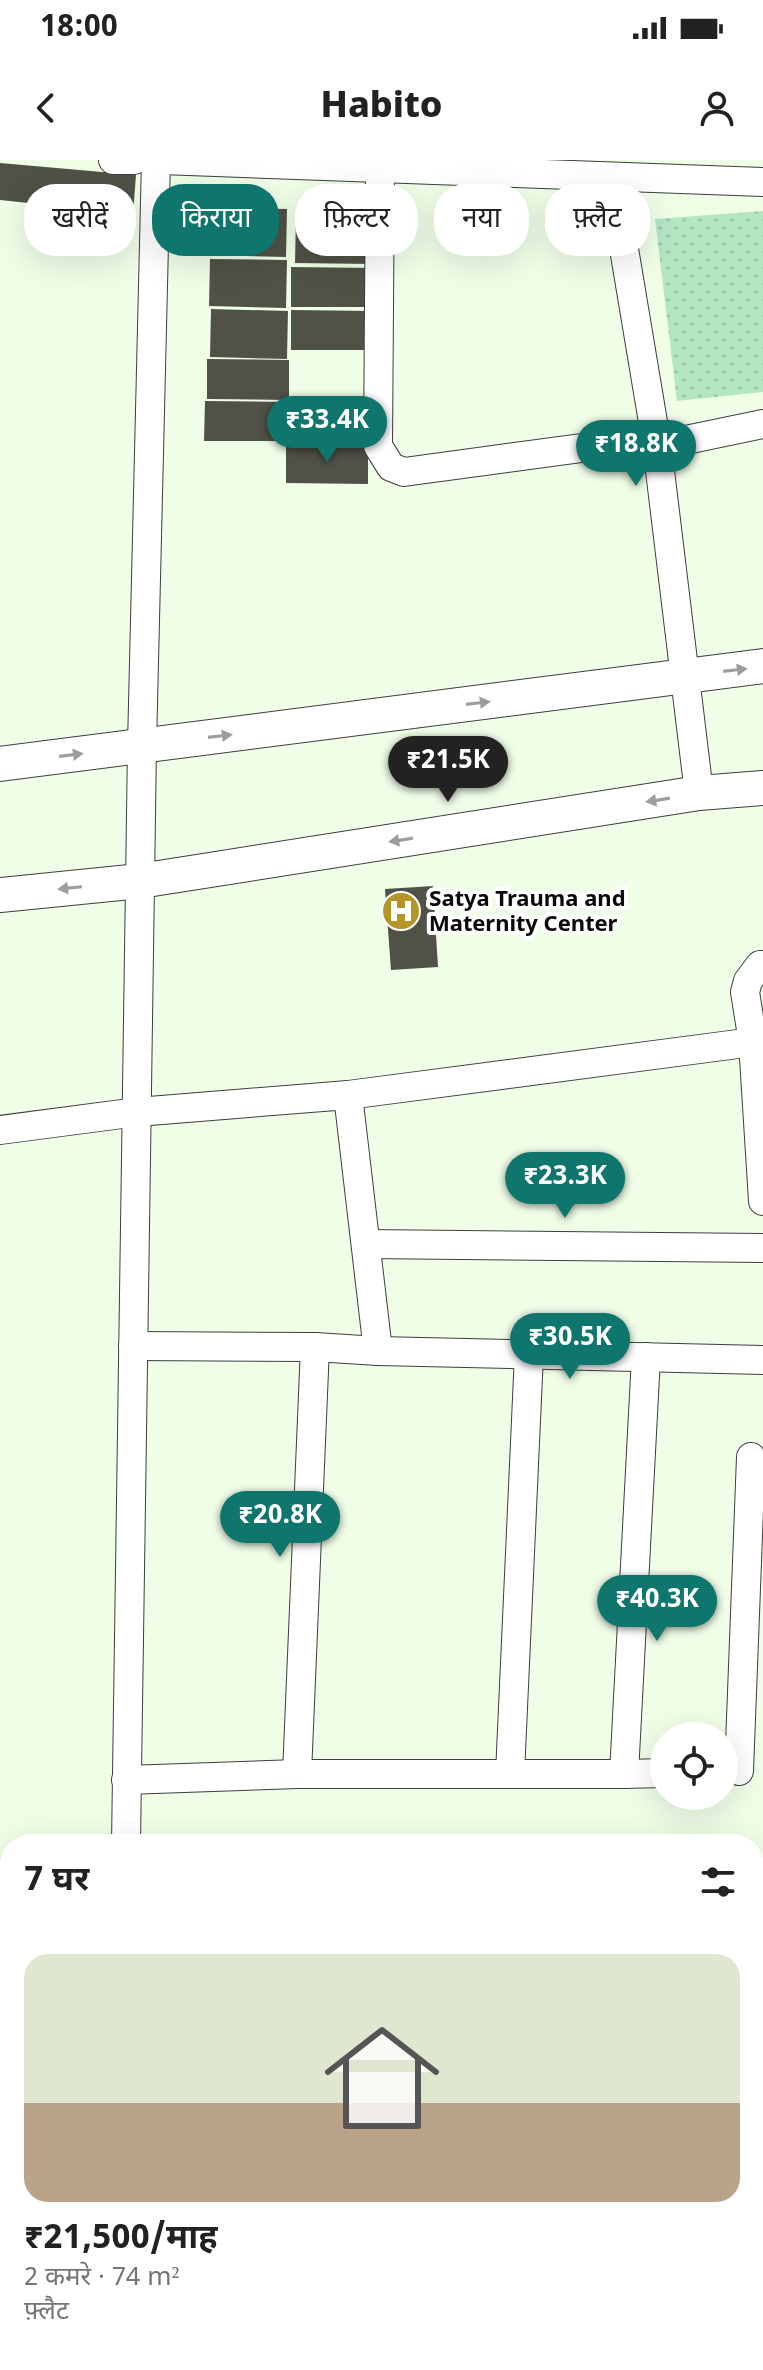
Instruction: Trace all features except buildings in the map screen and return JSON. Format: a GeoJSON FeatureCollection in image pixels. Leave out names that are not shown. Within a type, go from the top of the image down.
{"type":"FeatureCollection","features":[{"type":"Feature","properties":{"kind":"street"},"geometry":{"type":"LineString","coordinates":[[113,160],[134,160]]}},
{"type":"Feature","properties":{"kind":"street"},"geometry":{"type":"LineString","coordinates":[[126,1834],[142,746],[158,160],[612,177],[761,174]]}},
{"type":"Feature","properties":{"kind":"street"},"geometry":{"type":"LineString","coordinates":[[380,168],[380,468],[404,472],[657,442],[763,424]]}},
{"type":"Feature","properties":{"kind":"street"},"geometry":{"type":"LineString","coordinates":[[612,177],[657,442],[699,793]]}},
{"type":"Feature","properties":{"kind":"street"},"geometry":{"type":"LineString","coordinates":[[0,764],[763,666]]}},
{"type":"Feature","properties":{"kind":"street"},"geometry":{"type":"LineString","coordinates":[[0,895],[140,881],[699,793],[763,788]]}},
{"type":"Feature","properties":{"kind":"street"},"geometry":{"type":"LineString","coordinates":[[763,965],[748,981],[745,992],[753,1042],[763,1201]]}},
{"type":"Feature","properties":{"kind":"street"},"geometry":{"type":"LineString","coordinates":[[0,1130],[137,1112],[348,1095],[753,1042]]}},
{"type":"Feature","properties":{"kind":"street"},"geometry":{"type":"LineString","coordinates":[[348,1095],[378,1351]]}},
{"type":"Feature","properties":{"kind":"street"},"geometry":{"type":"LineString","coordinates":[[366,1244],[763,1248]]}},
{"type":"Feature","properties":{"kind":"street"},"geometry":{"type":"LineString","coordinates":[[133,1346],[315,1347],[763,1360]]}},
{"type":"Feature","properties":{"kind":"street"},"geometry":{"type":"LineString","coordinates":[[297,1774],[315,1347]]}},
{"type":"Feature","properties":{"kind":"street"},"geometry":{"type":"LineString","coordinates":[[510,1774],[529,1354]]}},
{"type":"Feature","properties":{"kind":"street"},"geometry":{"type":"LineString","coordinates":[[624,1774],[646,1357]]}},
{"type":"Feature","properties":{"kind":"street"},"geometry":{"type":"LineString","coordinates":[[742,1771],[754,1591],[751,1457]]}},
{"type":"Feature","properties":{"kind":"street"},"geometry":{"type":"LineString","coordinates":[[126,1780],[297,1774],[650,1773]]}},
{"type":"Feature","properties":{"kind":"green space"},"geometry":{"type":"Polygon","coordinates":[[[763,211],[763,392],[677,401],[655,219],[763,211]]]}},
{"type":"Feature","properties":{"kind":"place","name":"Satya Trauma and Maternity Center"},"geometry":{"type":"Point","coordinates":[401,911]}}]}
